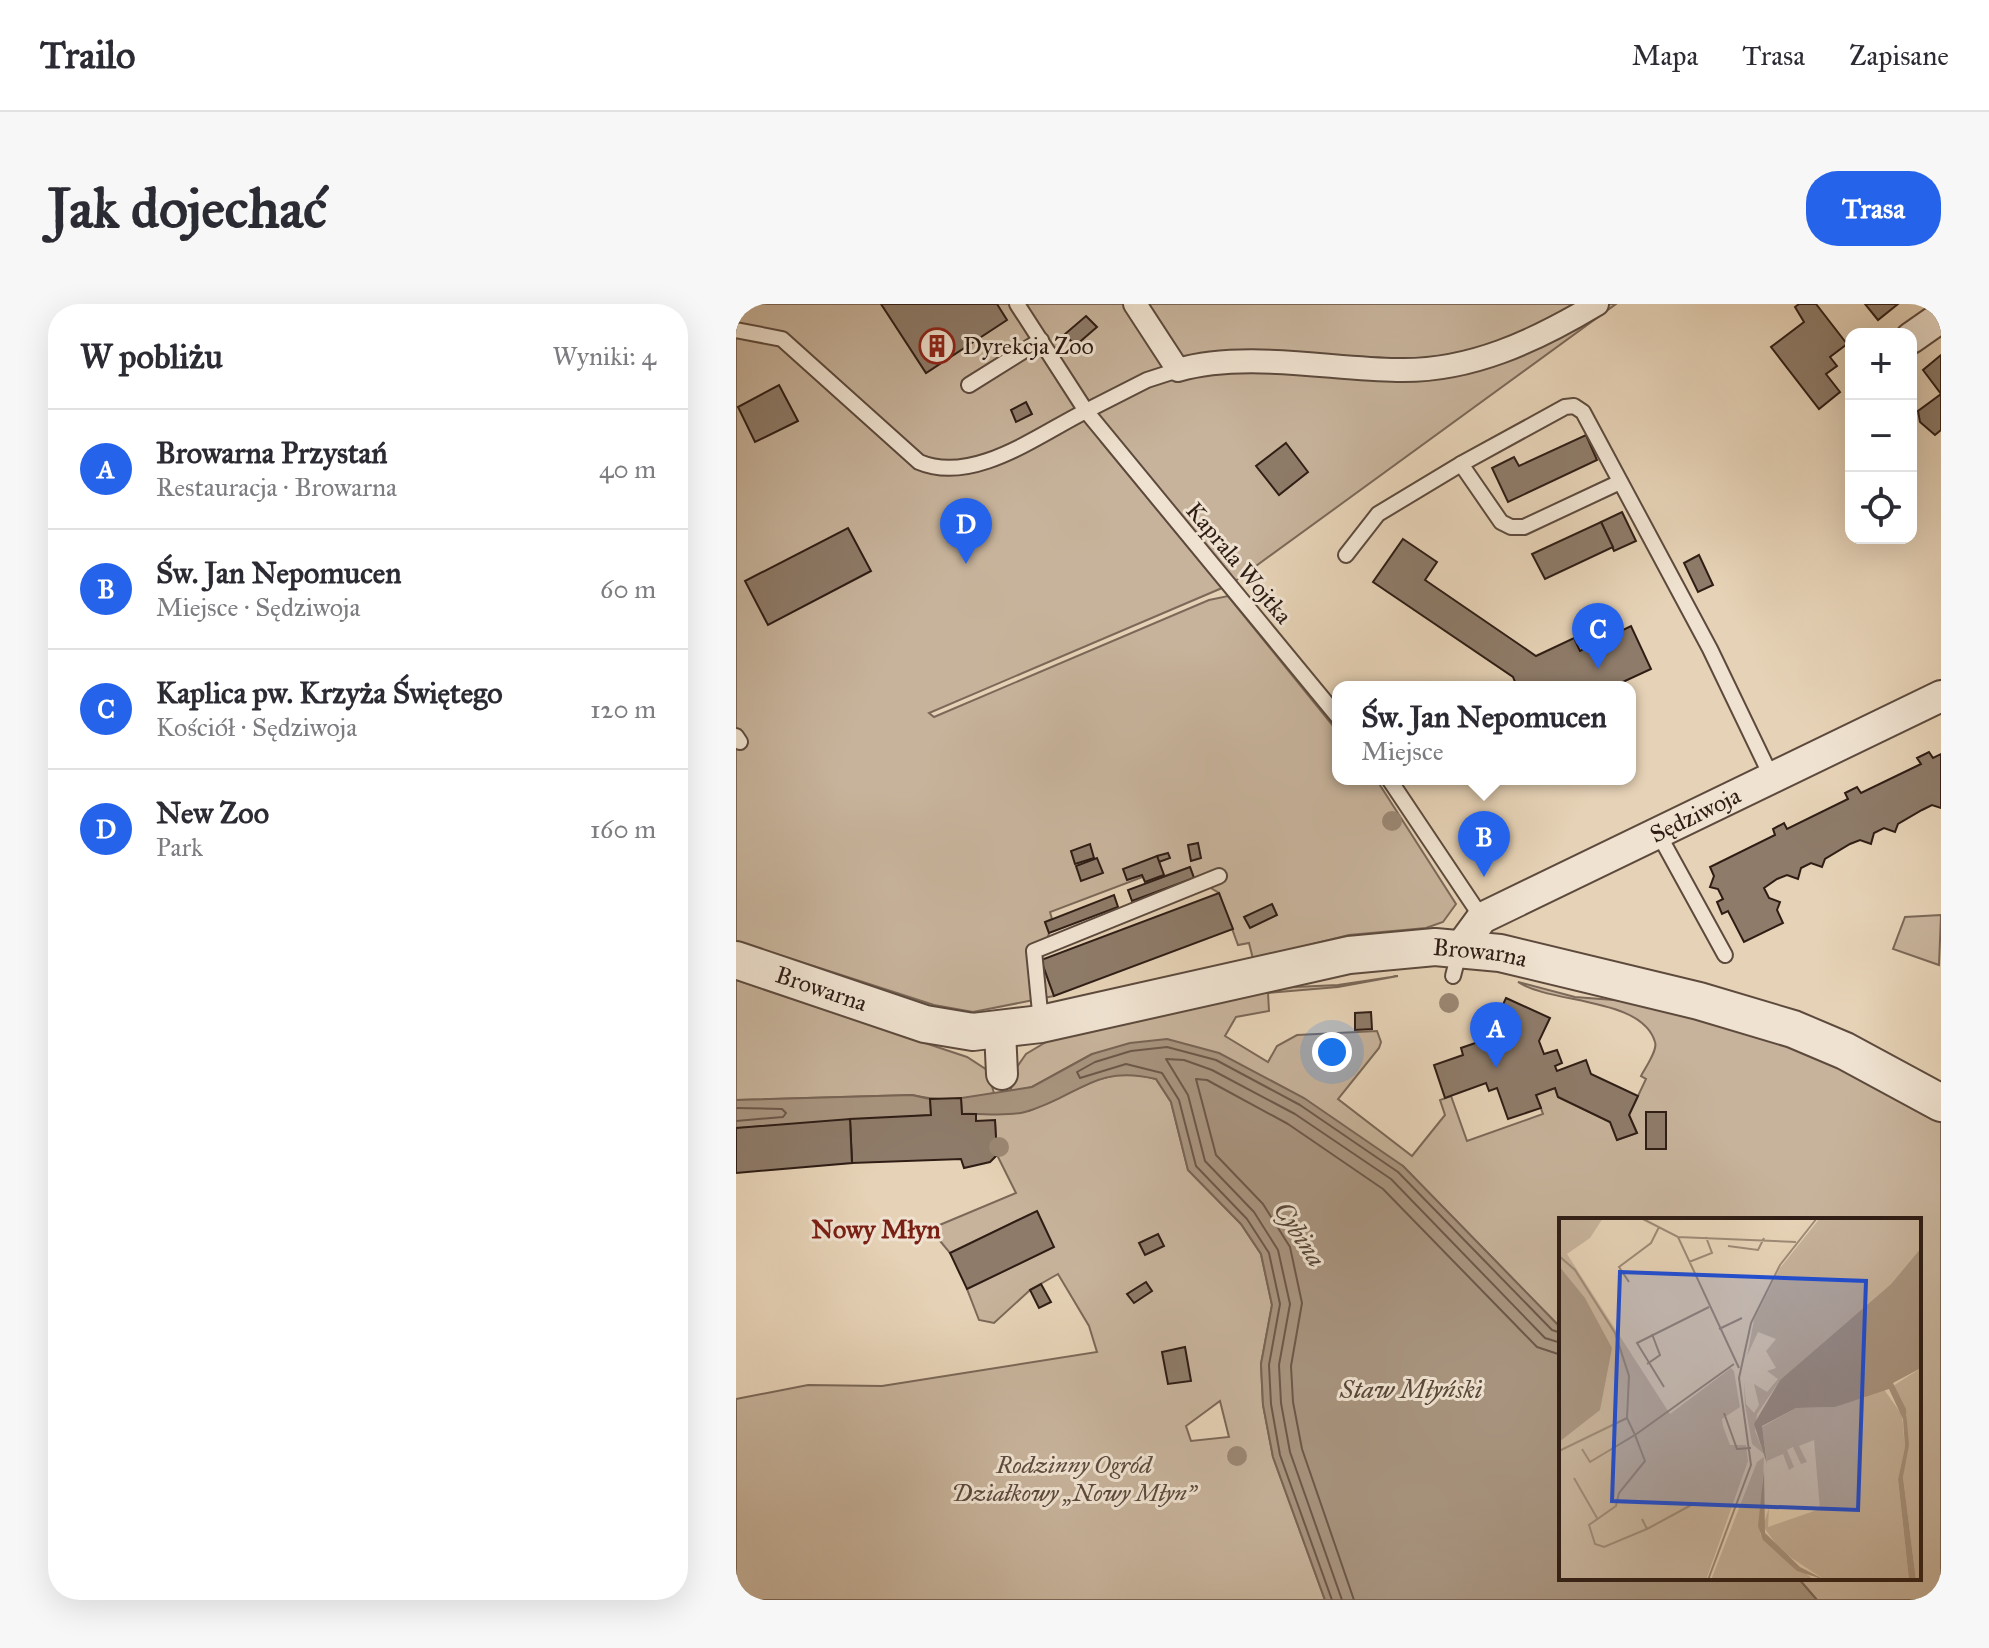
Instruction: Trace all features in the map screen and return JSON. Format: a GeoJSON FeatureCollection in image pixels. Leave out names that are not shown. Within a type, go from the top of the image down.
{"type":"FeatureCollection","features":[{"type":"Feature","properties":{"kind":"street"},"geometry":{"type":"LineString","coordinates":[[1135,304],[1178,370],[1197,365],[1230,363],[1434,369],[1478,359],[1530,341],[1597,304]]}},
{"type":"Feature","properties":{"kind":"street"},"geometry":{"type":"LineString","coordinates":[[1917,334],[1941,317]]}},
{"type":"Feature","properties":{"kind":"street","name":"Sędziwoja"},"geometry":{"type":"LineString","coordinates":[[1456,962],[1482,918],[1941,696]]}},
{"type":"Feature","properties":{"kind":"street","name":"Browarna"},"geometry":{"type":"LineString","coordinates":[[736,960],[925,1024],[973,1032],[1041,1024],[1349,955],[1408,948],[1456,962],[1531,958],[1767,1021],[1845,1051],[1941,1103]]}},
{"type":"Feature","properties":{"kind":"street"},"geometry":{"type":"LineString","coordinates":[[1000,1031],[1002,1074]]}},
{"type":"Feature","properties":{"kind":"lane","name":"Kaprala Wojtka"},"geometry":{"type":"LineString","coordinates":[[1017,304],[1086,411],[1332,710]]}},
{"type":"Feature","properties":{"kind":"lane"},"geometry":{"type":"LineString","coordinates":[[736,330],[782,339],[919,462],[938,470],[977,466],[1147,380],[1178,370]]}},
{"type":"Feature","properties":{"kind":"lane"},"geometry":{"type":"LineString","coordinates":[[969,385],[1041,340]]}},
{"type":"Feature","properties":{"kind":"lane"},"geometry":{"type":"LineString","coordinates":[[1346,555],[1378,514],[1461,464],[1565,407],[1574,406],[1583,412],[1710,649],[1772,779]]}},
{"type":"Feature","properties":{"kind":"lane"},"geometry":{"type":"LineString","coordinates":[[1461,464],[1501,522],[1511,527],[1524,527],[1620,482]]}},
{"type":"Feature","properties":{"kind":"lane"},"geometry":{"type":"LineString","coordinates":[[1393,785],[1482,918]]}},
{"type":"Feature","properties":{"kind":"lane"},"geometry":{"type":"LineString","coordinates":[[1658,833],[1725,955]]}},
{"type":"Feature","properties":{"kind":"lane"},"geometry":{"type":"LineString","coordinates":[[1041,1024],[1034,951],[1219,876]]}},
{"type":"Feature","properties":{"kind":"green space"},"geometry":{"type":"Polygon","coordinates":[[[736,304],[1616,304],[1234,582],[1113,432],[1101,442],[1222,588],[929,713],[934,717],[1209,600],[1228,596],[1332,725],[1332,785],[1380,785],[1456,904],[1443,922],[1426,928],[1349,935],[1253,959],[1249,943],[1238,945],[1219,893],[1194,878],[1190,867],[1156,879],[1153,873],[1050,912],[1052,919],[1045,922],[1049,933],[1041,960],[1054,996],[973,1012],[934,1005],[736,941],[736,304]]]}},
{"type":"Feature","properties":{"kind":"green space"},"geometry":{"type":"Polygon","coordinates":[[[1941,915],[1939,965],[1893,949],[1905,917],[1941,915]]]}},
{"type":"Feature","properties":{"kind":"green space"},"geometry":{"type":"Polygon","coordinates":[[[1398,976],[1338,987],[1268,993],[1269,1011],[1236,1017],[1225,1036],[1268,1062],[1277,1046],[1297,1035],[1377,1031],[1381,1042],[1379,1048],[1338,1099],[1412,1156],[1445,1115],[1440,1100],[1451,1096],[1467,1141],[1543,1114],[1536,1095],[1555,1088],[1558,1097],[1610,1122],[1617,1140],[1637,1133],[1629,1115],[1646,1079],[1641,1076],[1655,1045],[1647,1027],[1615,1009],[1533,989],[1518,982],[1575,997],[1640,1002],[1785,1040],[1941,1117],[1941,1600],[1817,1600],[1800,1580],[1921,1580],[1921,1218],[1559,1218],[1559,1326],[1403,1166],[1092,1054],[1032,1087],[1010,1092],[1017,1067],[1026,1054],[1063,1032],[1273,988],[1338,985],[1398,976]]]}},
{"type":"Feature","properties":{"kind":"green space"},"geometry":{"type":"Polygon","coordinates":[[[736,980],[967,1057],[987,1070],[994,1093],[953,1099],[912,1095],[736,1100],[736,980]]]}},
{"type":"Feature","properties":{"kind":"green space","name":"Rodzinny Ogród Działkowy „Nowy Młyn”"},"geometry":{"type":"Polygon","coordinates":[[[1127,1072],[1156,1079],[1171,1102],[1188,1170],[1241,1224],[1261,1254],[1272,1305],[1261,1364],[1263,1405],[1273,1457],[1325,1600],[736,1600],[736,1399],[808,1385],[882,1386],[1097,1352],[1089,1326],[1058,1274],[1030,1290],[994,1323],[979,1320],[967,1289],[1053,1247],[1037,1211],[950,1253],[930,1229],[1016,1193],[997,1155],[995,1121],[976,1121],[976,1114],[1029,1111],[1097,1080],[1127,1072]],[[1220,1401],[1186,1426],[1191,1441],[1229,1437],[1220,1401]]]}},
{"type":"Feature","properties":{"kind":"water","name":"Staw Młyński"},"geometry":{"type":"Polygon","coordinates":[[[1167,1039],[1219,1053],[1304,1098],[1403,1166],[1559,1326],[1559,1580],[1800,1580],[1817,1600],[1325,1600],[1273,1457],[1263,1405],[1261,1364],[1272,1305],[1261,1254],[1241,1224],[1188,1170],[1171,1102],[1156,1079],[1117,1076],[1087,1084],[1025,1112],[962,1114],[961,1098],[1032,1087],[1092,1054],[1130,1043],[1167,1039]]]}},
{"type":"Feature","properties":{"kind":"water"},"geometry":{"type":"Polygon","coordinates":[[[912,1095],[930,1099],[931,1115],[736,1128],[736,1100],[912,1095]]]}},
{"type":"Feature","properties":{"kind":"building","name":"Dyrekcja Zoo"},"geometry":{"type":"Polygon","coordinates":[[[881,304],[997,304],[1007,320],[926,373],[881,304]]]}},
{"type":"Feature","properties":{"kind":"building"},"geometry":{"type":"Polygon","coordinates":[[[1799,304],[1816,304],[1845,341],[1845,346],[1830,357],[1837,366],[1826,374],[1840,392],[1819,409],[1771,347],[1804,322],[1795,307],[1799,304]]]}},
{"type":"Feature","properties":{"kind":"building"},"geometry":{"type":"Polygon","coordinates":[[[1865,304],[1898,304],[1878,320],[1865,304]]]}},
{"type":"Feature","properties":{"kind":"building"},"geometry":{"type":"Polygon","coordinates":[[[1086,316],[1097,327],[1075,346],[1065,334],[1086,316]]]}},
{"type":"Feature","properties":{"kind":"building"},"geometry":{"type":"Polygon","coordinates":[[[1941,355],[1941,394],[1923,370],[1941,355]]]}},
{"type":"Feature","properties":{"kind":"building"},"geometry":{"type":"Polygon","coordinates":[[[779,385],[798,421],[755,442],[738,407],[779,385]]]}},
{"type":"Feature","properties":{"kind":"building"},"geometry":{"type":"Polygon","coordinates":[[[1941,394],[1941,430],[1935,435],[1920,422],[1918,411],[1941,394]]]}},
{"type":"Feature","properties":{"kind":"building"},"geometry":{"type":"Polygon","coordinates":[[[1026,402],[1032,414],[1016,422],[1011,410],[1026,402]]]}},
{"type":"Feature","properties":{"kind":"building"},"geometry":{"type":"Polygon","coordinates":[[[1586,435],[1597,460],[1508,502],[1492,468],[1514,457],[1519,466],[1586,435]]]}},
{"type":"Feature","properties":{"kind":"building"},"geometry":{"type":"Polygon","coordinates":[[[1286,443],[1308,472],[1279,495],[1256,466],[1286,443]]]}},
{"type":"Feature","properties":{"kind":"building"},"geometry":{"type":"Polygon","coordinates":[[[1622,512],[1636,541],[1614,551],[1601,522],[1622,512]]]}},
{"type":"Feature","properties":{"kind":"building"},"geometry":{"type":"Polygon","coordinates":[[[1601,522],[1613,547],[1545,579],[1532,554],[1601,522]]]}},
{"type":"Feature","properties":{"kind":"building"},"geometry":{"type":"Polygon","coordinates":[[[848,528],[871,571],[768,625],[745,581],[848,528]]]}},
{"type":"Feature","properties":{"kind":"building"},"geometry":{"type":"Polygon","coordinates":[[[1403,539],[1437,562],[1425,580],[1536,656],[1574,638],[1580,651],[1631,626],[1651,669],[1625,681],[1515,681],[1373,582],[1403,539]]]}},
{"type":"Feature","properties":{"kind":"building"},"geometry":{"type":"Polygon","coordinates":[[[1699,555],[1713,585],[1698,592],[1684,563],[1699,555]]]}},
{"type":"Feature","properties":{"kind":"building"},"geometry":{"type":"Polygon","coordinates":[[[1929,752],[1933,758],[1941,754],[1941,808],[1932,805],[1922,810],[1898,824],[1895,832],[1884,828],[1874,833],[1871,844],[1860,840],[1850,844],[1825,859],[1822,867],[1811,863],[1801,868],[1798,879],[1787,875],[1777,879],[1764,888],[1769,898],[1780,902],[1777,910],[1783,923],[1744,942],[1728,911],[1722,914],[1717,902],[1723,899],[1718,889],[1710,887],[1714,876],[1710,867],[1775,835],[1773,829],[1784,823],[1787,829],[1848,799],[1845,793],[1857,787],[1861,793],[1921,764],[1917,758],[1929,752]]]}},
{"type":"Feature","properties":{"kind":"building"},"geometry":{"type":"Polygon","coordinates":[[[1198,843],[1201,858],[1191,861],[1188,845],[1198,843]]]}},
{"type":"Feature","properties":{"kind":"building"},"geometry":{"type":"Polygon","coordinates":[[[1090,844],[1094,858],[1075,864],[1071,851],[1090,844]]]}},
{"type":"Feature","properties":{"kind":"building"},"geometry":{"type":"Polygon","coordinates":[[[1168,853],[1170,858],[1159,862],[1157,856],[1168,853]]]}},
{"type":"Feature","properties":{"kind":"building"},"geometry":{"type":"Polygon","coordinates":[[[1157,856],[1164,875],[1145,882],[1142,875],[1127,880],[1123,869],[1157,856]]]}},
{"type":"Feature","properties":{"kind":"building"},"geometry":{"type":"Polygon","coordinates":[[[1097,858],[1103,873],[1081,881],[1076,866],[1097,858]]]}},
{"type":"Feature","properties":{"kind":"building"},"geometry":{"type":"Polygon","coordinates":[[[1190,867],[1194,878],[1132,901],[1128,890],[1190,867]]]}},
{"type":"Feature","properties":{"kind":"building"},"geometry":{"type":"Polygon","coordinates":[[[1219,893],[1233,929],[1054,996],[1041,960],[1219,893]]]}},
{"type":"Feature","properties":{"kind":"building"},"geometry":{"type":"Polygon","coordinates":[[[1114,895],[1118,907],[1049,933],[1045,922],[1114,895]]]}},
{"type":"Feature","properties":{"kind":"building"},"geometry":{"type":"Polygon","coordinates":[[[1272,904],[1277,915],[1250,928],[1244,917],[1272,904]]]}},
{"type":"Feature","properties":{"kind":"building"},"geometry":{"type":"Polygon","coordinates":[[[1506,998],[1550,1018],[1539,1041],[1544,1054],[1557,1050],[1562,1063],[1555,1066],[1557,1071],[1586,1060],[1591,1074],[1638,1096],[1629,1115],[1637,1133],[1617,1140],[1610,1122],[1558,1097],[1555,1088],[1536,1095],[1541,1108],[1508,1119],[1497,1088],[1489,1091],[1486,1083],[1445,1098],[1434,1065],[1463,1055],[1461,1048],[1487,1039],[1506,998]]]}},
{"type":"Feature","properties":{"kind":"building"},"geometry":{"type":"Polygon","coordinates":[[[1371,1012],[1372,1029],[1355,1030],[1355,1013],[1371,1012]]]}},
{"type":"Feature","properties":{"kind":"building"},"geometry":{"type":"Polygon","coordinates":[[[961,1098],[962,1114],[976,1114],[976,1121],[995,1120],[997,1155],[990,1162],[964,1168],[961,1159],[852,1163],[850,1119],[931,1115],[930,1099],[961,1098]]]}},
{"type":"Feature","properties":{"kind":"building"},"geometry":{"type":"Polygon","coordinates":[[[1646,1112],[1666,1112],[1666,1149],[1646,1149],[1646,1112]]]}},
{"type":"Feature","properties":{"kind":"building"},"geometry":{"type":"Polygon","coordinates":[[[850,1119],[852,1163],[736,1173],[736,1128],[850,1119]]]}},
{"type":"Feature","properties":{"kind":"building"},"geometry":{"type":"Polygon","coordinates":[[[1037,1211],[1054,1247],[967,1289],[950,1253],[1037,1211]]]}},
{"type":"Feature","properties":{"kind":"building"},"geometry":{"type":"Polygon","coordinates":[[[1158,1234],[1164,1246],[1145,1255],[1139,1243],[1158,1234]]]}},
{"type":"Feature","properties":{"kind":"building"},"geometry":{"type":"Polygon","coordinates":[[[1146,1282],[1152,1291],[1134,1303],[1127,1294],[1146,1282]]]}},
{"type":"Feature","properties":{"kind":"building"},"geometry":{"type":"Polygon","coordinates":[[[1041,1284],[1051,1302],[1039,1308],[1030,1290],[1041,1284]]]}},
{"type":"Feature","properties":{"kind":"building"},"geometry":{"type":"Polygon","coordinates":[[[1185,1347],[1191,1381],[1168,1384],[1162,1352],[1185,1347]]]}},
{"type":"Feature","properties":{"kind":"place","name":"Dyrekcja Zoo"},"geometry":{"type":"Point","coordinates":[937,346]}},
{"type":"Feature","properties":{"kind":"place","name":"New Zoo"},"geometry":{"type":"Point","coordinates":[966,564]}},
{"type":"Feature","properties":{"kind":"place","name":"Kaplica pw. Krzyża Świętego"},"geometry":{"type":"Point","coordinates":[1598,669]}},
{"type":"Feature","properties":{"kind":"place","name":"Św. Jan Nepomucen"},"geometry":{"type":"Point","coordinates":[1484,877]}},
{"type":"Feature","properties":{"kind":"place","name":"Browarna Przystań"},"geometry":{"type":"Point","coordinates":[1496,1068]}},
{"type":"Feature","properties":{"kind":"district","name":"Nowy Młyn"},"geometry":{"type":"Point","coordinates":[876,1229]}},
{"type":"Feature","properties":{"kind":"water label","name":"Cybina"},"geometry":{"type":"Point","coordinates":[1300,1234]}}]}
